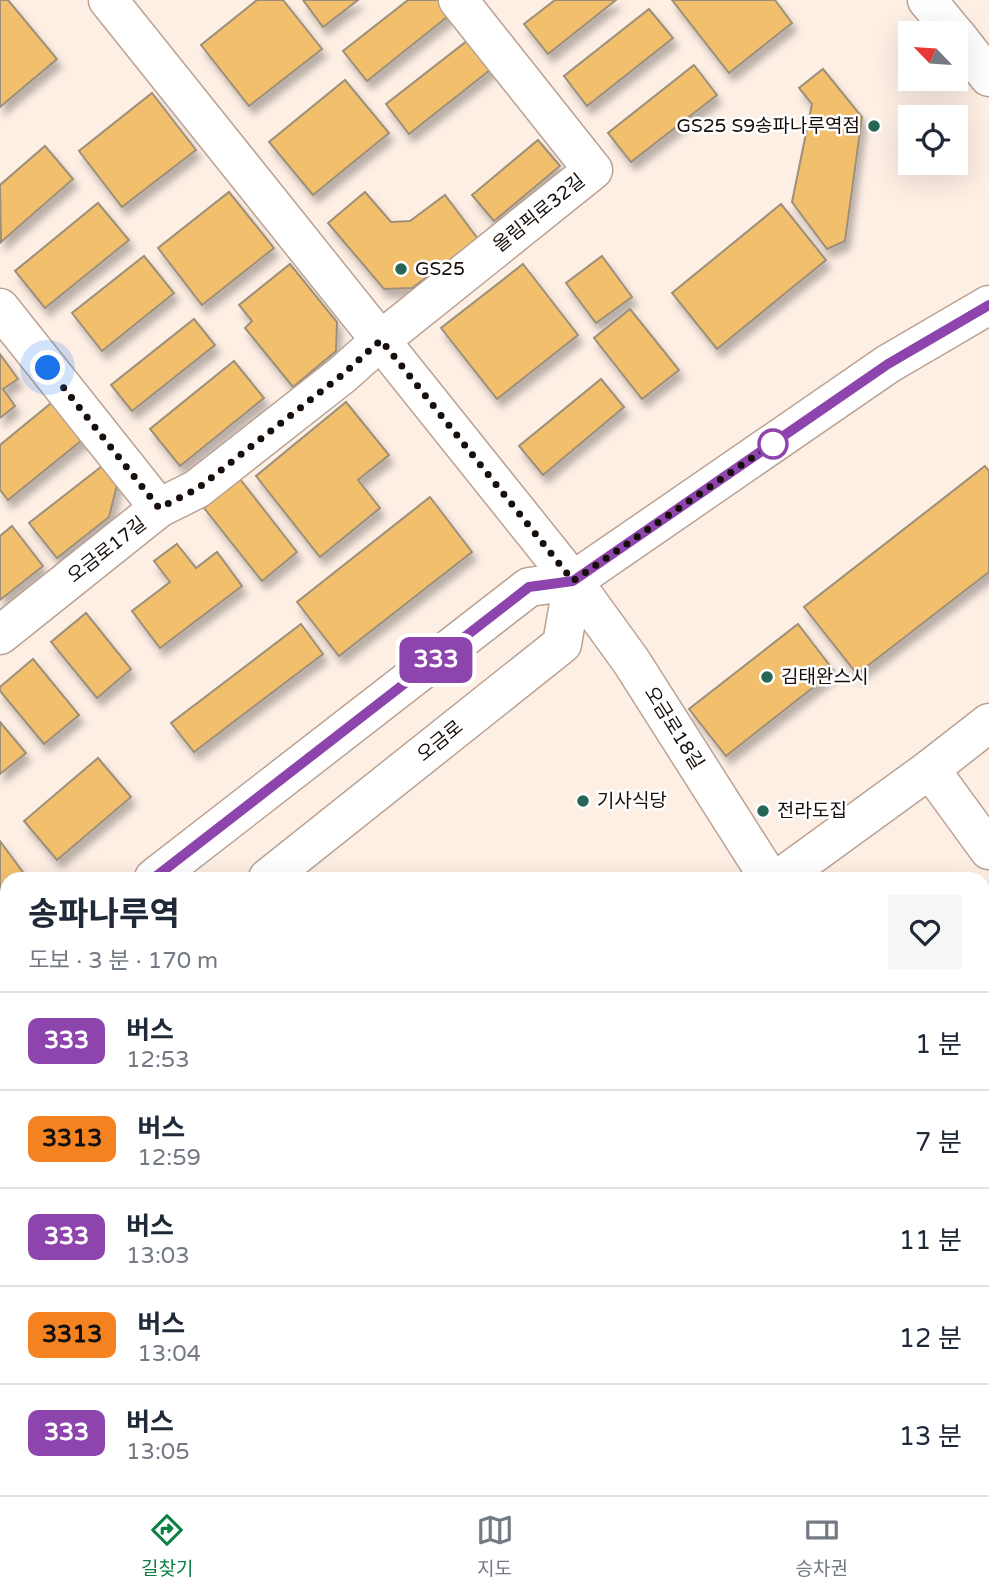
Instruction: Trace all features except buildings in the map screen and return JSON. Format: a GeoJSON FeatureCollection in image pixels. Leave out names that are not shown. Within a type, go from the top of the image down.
{"type":"FeatureCollection","features":[{"type":"Feature","properties":{"kind":"street"},"geometry":{"type":"LineString","coordinates":[[108,0],[573,581]]}},
{"type":"Feature","properties":{"kind":"street","name":"올림픽로32길"},"geometry":{"type":"LineString","coordinates":[[381,340],[593,170],[458,0]]}},
{"type":"Feature","properties":{"kind":"street"},"geometry":{"type":"LineString","coordinates":[[927,0],[944,21]]}},
{"type":"Feature","properties":{"kind":"street"},"geometry":{"type":"LineString","coordinates":[[968,50],[989,77]]}},
{"type":"Feature","properties":{"kind":"street"},"geometry":{"type":"LineString","coordinates":[[162,872],[529,587],[573,581],[888,364],[989,305]]}},
{"type":"Feature","properties":{"kind":"street"},"geometry":{"type":"LineString","coordinates":[[0,308],[159,508]]}},
{"type":"Feature","properties":{"kind":"street","name":"오금로17길"},"geometry":{"type":"LineString","coordinates":[[0,635],[159,508],[197,489],[342,375],[381,340]]}},
{"type":"Feature","properties":{"kind":"street","name":"오금로"},"geometry":{"type":"LineString","coordinates":[[276,872],[562,644],[573,581]]}},
{"type":"Feature","properties":{"kind":"street","name":"오금로18길"},"geometry":{"type":"LineString","coordinates":[[573,581],[631,661],[765,872]]}},
{"type":"Feature","properties":{"kind":"street"},"geometry":{"type":"LineString","coordinates":[[788,872],[989,723]]}},
{"type":"Feature","properties":{"kind":"street"},"geometry":{"type":"LineString","coordinates":[[930,769],[989,850]]}},
{"type":"Feature","properties":{"kind":"bus line","name":"333"},"geometry":{"type":"LineString","coordinates":[[162,872],[529,587],[573,581],[888,364],[989,305]]}},
{"type":"Feature","properties":{"kind":"place","name":"GS25 S9송파나루역점"},"geometry":{"type":"Point","coordinates":[874,126]}},
{"type":"Feature","properties":{"kind":"place","name":"GS25"},"geometry":{"type":"Point","coordinates":[401,269]}},
{"type":"Feature","properties":{"kind":"place","name":"김태완스시"},"geometry":{"type":"Point","coordinates":[767,677]}},
{"type":"Feature","properties":{"kind":"place","name":"기사식당"},"geometry":{"type":"Point","coordinates":[583,801]}},
{"type":"Feature","properties":{"kind":"place","name":"전라도집"},"geometry":{"type":"Point","coordinates":[763,811]}},
{"type":"Feature","properties":{"kind":"route"},"geometry":{"type":"LineString","coordinates":[[48,368],[159,508],[197,489],[342,375],[381,340],[573,581],[775,442],[773,444]]}}]}
